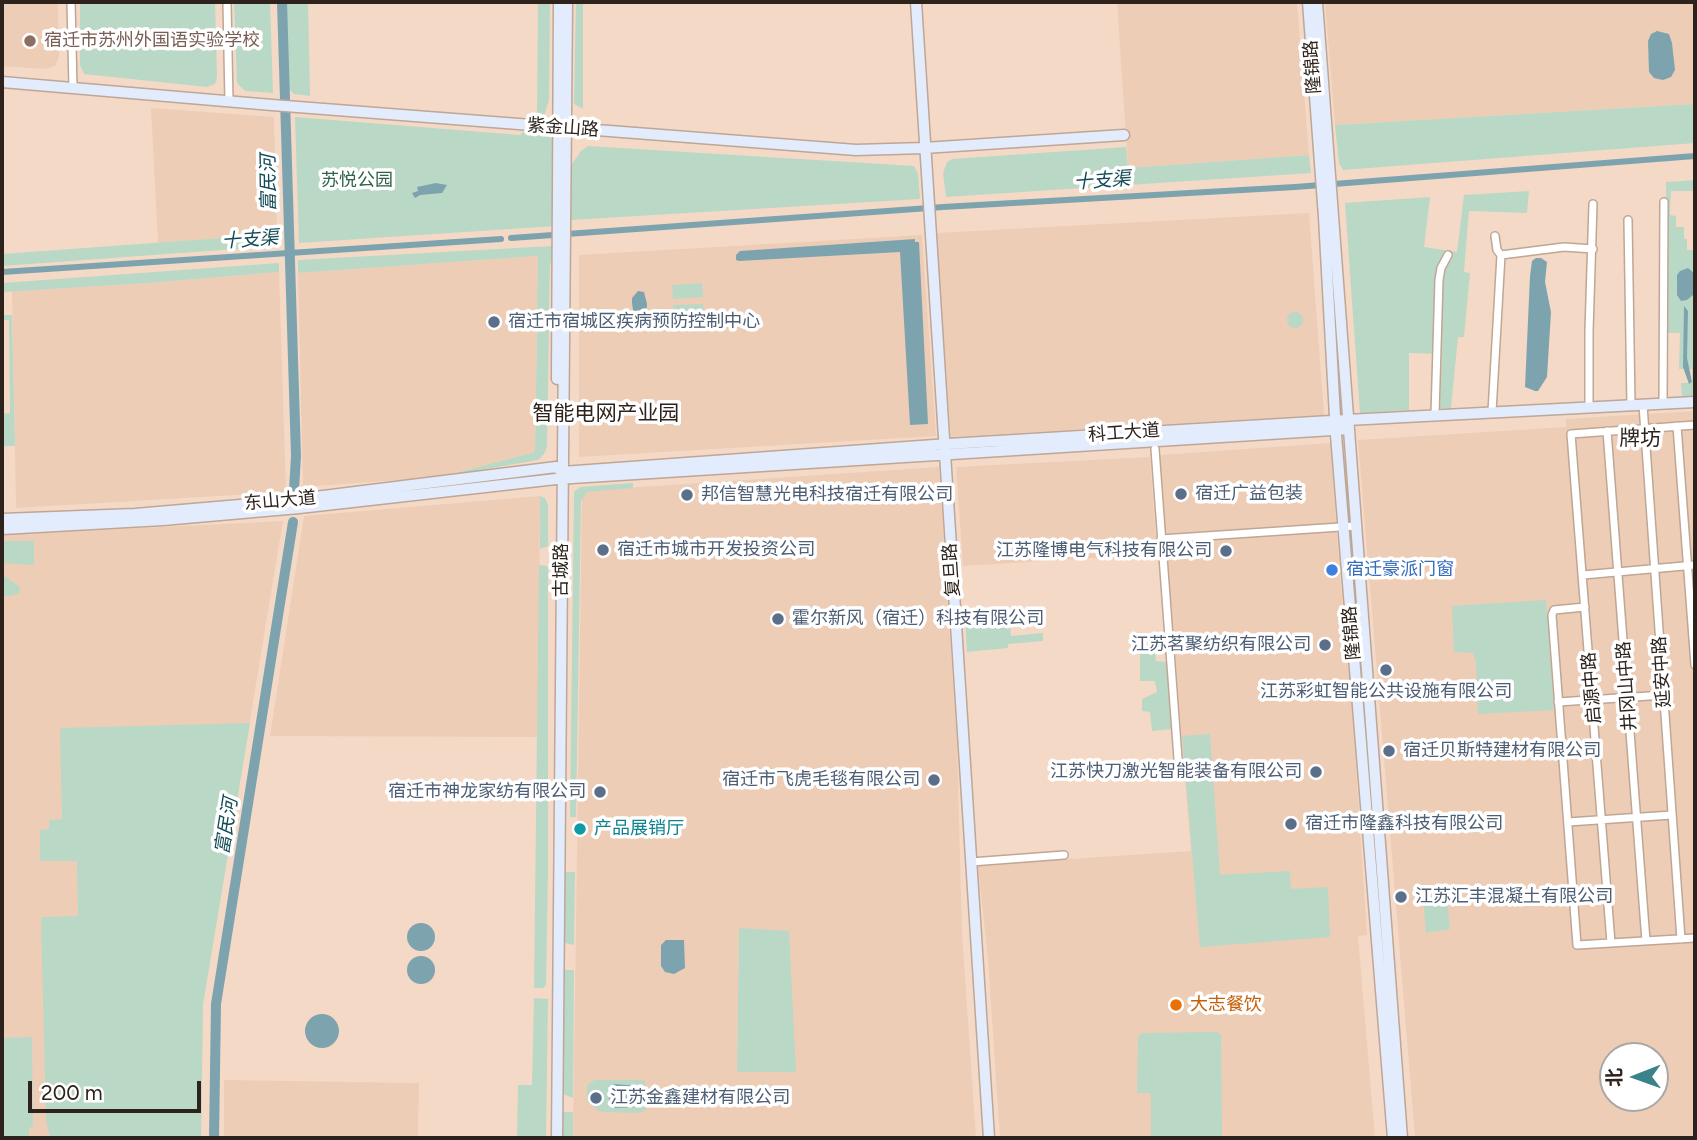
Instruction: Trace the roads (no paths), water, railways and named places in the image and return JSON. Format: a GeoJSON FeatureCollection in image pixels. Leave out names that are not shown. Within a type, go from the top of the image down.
{"type":"FeatureCollection","features":[{"type":"Feature","properties":{"kind":"main road","name":"古城路"},"geometry":{"type":"LineString","coordinates":[[559,2],[562,128]]}},
{"type":"Feature","properties":{"kind":"main road","name":"古城路"},"geometry":{"type":"LineString","coordinates":[[551,1138],[562,128],[567,2]]}},
{"type":"Feature","properties":{"kind":"main road","name":"复旦路"},"geometry":{"type":"LineString","coordinates":[[916,2],[989,1138]]}},
{"type":"Feature","properties":{"kind":"main road","name":"隆锦路"},"geometry":{"type":"LineString","coordinates":[[1308,2],[1324,156]]}},
{"type":"Feature","properties":{"kind":"main road","name":"隆锦路"},"geometry":{"type":"LineString","coordinates":[[1317,2],[1328,217],[1347,424],[1349,526],[1393,1138]]}},
{"type":"Feature","properties":{"kind":"main road","name":"紫金山路"},"geometry":{"type":"LineString","coordinates":[[2,82],[272,106],[856,150],[1124,135]]}},
{"type":"Feature","properties":{"kind":"main road","name":"隆锦路"},"geometry":{"type":"LineString","coordinates":[[1328,217],[1336,425],[1349,526],[1402,1138]]}},
{"type":"Feature","properties":{"kind":"main road","name":"科工大道"},"geometry":{"type":"LineString","coordinates":[[559,474],[1336,425],[1435,415],[1695,402]]}},
{"type":"Feature","properties":{"kind":"main road","name":"古城路"},"geometry":{"type":"LineString","coordinates":[[557,1138],[559,474]]}},
{"type":"Feature","properties":{"kind":"main road","name":"东山大道"},"geometry":{"type":"LineString","coordinates":[[2,519],[135,514],[559,474]]}},
{"type":"Feature","properties":{"kind":"main road","name":"东山大道"},"geometry":{"type":"LineString","coordinates":[[2,529],[163,520],[299,508],[559,474]]}},
{"type":"Feature","properties":{"kind":"street"},"geometry":{"type":"LineString","coordinates":[[70,2],[71,88]]}},
{"type":"Feature","properties":{"kind":"street"},"geometry":{"type":"LineString","coordinates":[[225,2],[227,102]]}},
{"type":"Feature","properties":{"kind":"street"},"geometry":{"type":"LineString","coordinates":[[1662,404],[1664,202]]}},
{"type":"Feature","properties":{"kind":"street"},"geometry":{"type":"LineString","coordinates":[[1589,407],[1593,204]]}},
{"type":"Feature","properties":{"kind":"street"},"geometry":{"type":"LineString","coordinates":[[1628,220],[1631,405]]}},
{"type":"Feature","properties":{"kind":"street"},"geometry":{"type":"LineString","coordinates":[[1492,412],[1501,255],[1497,250],[1495,236]]}},
{"type":"Feature","properties":{"kind":"street"},"geometry":{"type":"LineString","coordinates":[[1501,255],[1564,247],[1593,249]]}},
{"type":"Feature","properties":{"kind":"street"},"geometry":{"type":"LineString","coordinates":[[1435,415],[1439,280],[1441,268],[1448,255]]}},
{"type":"Feature","properties":{"kind":"street","name":"延安中路"},"geometry":{"type":"LineString","coordinates":[[1643,405],[1681,939]]}},
{"type":"Feature","properties":{"kind":"street"},"geometry":{"type":"LineString","coordinates":[[1607,431],[1695,425]]}},
{"type":"Feature","properties":{"kind":"street"},"geometry":{"type":"LineString","coordinates":[[1677,426],[1691,566],[1695,666]]}},
{"type":"Feature","properties":{"kind":"street","name":"启源中路"},"geometry":{"type":"LineString","coordinates":[[1607,431],[1571,434],[1611,943]]}},
{"type":"Feature","properties":{"kind":"street","name":"井冈山中路"},"geometry":{"type":"LineString","coordinates":[[1607,431],[1646,941]]}},
{"type":"Feature","properties":{"kind":"street"},"geometry":{"type":"LineString","coordinates":[[1155,449],[1179,772]]}},
{"type":"Feature","properties":{"kind":"street"},"geometry":{"type":"LineString","coordinates":[[1161,539],[1349,526]]}},
{"type":"Feature","properties":{"kind":"street"},"geometry":{"type":"LineString","coordinates":[[1583,575],[1691,566]]}},
{"type":"Feature","properties":{"kind":"street"},"geometry":{"type":"LineString","coordinates":[[1585,607],[1553,610],[1552,615],[1577,945],[1695,938]]}},
{"type":"Feature","properties":{"kind":"street"},"geometry":{"type":"LineString","coordinates":[[1559,702],[1664,695]]}},
{"type":"Feature","properties":{"kind":"street"},"geometry":{"type":"LineString","coordinates":[[1568,822],[1672,815]]}},
{"type":"Feature","properties":{"kind":"street"},"geometry":{"type":"LineString","coordinates":[[971,862],[1064,855]]}},
{"type":"Feature","properties":{"kind":"water"},"geometry":{"type":"Polygon","coordinates":[[[1657,31],[1669,34],[1672,43],[1675,70],[1671,77],[1663,80],[1654,78],[1649,72],[1648,41],[1651,34],[1657,31]]]}},
{"type":"Feature","properties":{"kind":"water"},"geometry":{"type":"Polygon","coordinates":[[[436,183],[447,185],[442,193],[415,198],[412,193],[418,191],[417,187],[436,183]]]}},
{"type":"Feature","properties":{"kind":"water"},"geometry":{"type":"Polygon","coordinates":[[[915,239],[915,242],[919,242],[928,424],[910,425],[900,252],[739,261],[736,260],[736,255],[740,251],[915,239]]]}},
{"type":"Feature","properties":{"kind":"water"},"geometry":{"type":"Polygon","coordinates":[[[1536,258],[1547,262],[1545,282],[1551,312],[1547,377],[1538,391],[1525,387],[1530,276],[1532,261],[1536,258]]]}},
{"type":"Feature","properties":{"kind":"water"},"geometry":{"type":"Polygon","coordinates":[[[1688,268],[1695,274],[1693,295],[1681,301],[1677,295],[1677,275],[1688,268]]]}},
{"type":"Feature","properties":{"kind":"water"},"geometry":{"type":"Polygon","coordinates":[[[638,291],[644,292],[647,304],[646,321],[640,324],[635,323],[632,303],[632,298],[638,291]]]}},
{"type":"Feature","properties":{"kind":"water"},"geometry":{"type":"Polygon","coordinates":[[[1684,306],[1688,311],[1687,358],[1692,382],[1689,384],[1683,367],[1684,306]]]}},
{"type":"Feature","properties":{"kind":"water"},"geometry":{"type":"Polygon","coordinates":[[[421,923],[431,927],[435,937],[431,947],[421,951],[411,947],[407,937],[411,927],[421,923]]]}},
{"type":"Feature","properties":{"kind":"water"},"geometry":{"type":"Polygon","coordinates":[[[666,940],[684,940],[685,968],[674,974],[665,972],[661,966],[661,945],[666,940]]]}},
{"type":"Feature","properties":{"kind":"water"},"geometry":{"type":"Polygon","coordinates":[[[421,956],[431,960],[435,970],[431,980],[421,984],[411,980],[407,970],[411,960],[421,956]]]}},
{"type":"Feature","properties":{"kind":"water"},"geometry":{"type":"Polygon","coordinates":[[[322,1014],[334,1019],[339,1031],[334,1043],[322,1048],[310,1043],[305,1031],[310,1019],[322,1014]]]}},
{"type":"Feature","properties":{"kind":"water"},"geometry":{"type":"Polygon","coordinates":[[[609,1086],[641,1086],[642,1107],[611,1108],[609,1086]]]}},
{"type":"Feature","properties":{"kind":"waterway","name":"富民河"},"geometry":{"type":"LineString","coordinates":[[282,2],[296,456],[294,490]]}},
{"type":"Feature","properties":{"kind":"waterway","name":"十支渠"},"geometry":{"type":"LineString","coordinates":[[511,238],[943,207],[1295,187],[1695,156]]}},
{"type":"Feature","properties":{"kind":"waterway","name":"十支渠"},"geometry":{"type":"LineString","coordinates":[[2,272],[501,239]]}},
{"type":"Feature","properties":{"kind":"waterway","name":"富民河"},"geometry":{"type":"LineString","coordinates":[[214,1138],[216,1004],[293,522]]}},
{"type":"Feature","properties":{"kind":"place","name":"宿迁市苏州外国语实验学校"},"geometry":{"type":"Point","coordinates":[30,41]}},
{"type":"Feature","properties":{"kind":"place","name":"宿迁市宿城区疾病预防控制中心"},"geometry":{"type":"Point","coordinates":[494,322]}},
{"type":"Feature","properties":{"kind":"place","name":"宿迁广益包装"},"geometry":{"type":"Point","coordinates":[1181,494]}},
{"type":"Feature","properties":{"kind":"place","name":"邦信智慧光电科技宿迁有限公司"},"geometry":{"type":"Point","coordinates":[687,495]}},
{"type":"Feature","properties":{"kind":"place","name":"宿迁市城市开发投资公司"},"geometry":{"type":"Point","coordinates":[603,550]}},
{"type":"Feature","properties":{"kind":"place","name":"江苏隆博电气科技有限公司"},"geometry":{"type":"Point","coordinates":[1226,551]}},
{"type":"Feature","properties":{"kind":"place","name":"宿迁豪派门窗"},"geometry":{"type":"Point","coordinates":[1332,570]}},
{"type":"Feature","properties":{"kind":"place","name":"霍尔新风（宿迁）科技有限公司"},"geometry":{"type":"Point","coordinates":[778,619]}},
{"type":"Feature","properties":{"kind":"place","name":"江苏茗聚纺织有限公司"},"geometry":{"type":"Point","coordinates":[1325,645]}},
{"type":"Feature","properties":{"kind":"place","name":"江苏彩虹智能公共设施有限公司"},"geometry":{"type":"Point","coordinates":[1386,670]}},
{"type":"Feature","properties":{"kind":"place","name":"宿迁贝斯特建材有限公司"},"geometry":{"type":"Point","coordinates":[1389,751]}},
{"type":"Feature","properties":{"kind":"place","name":"江苏快刀激光智能装备有限公司"},"geometry":{"type":"Point","coordinates":[1316,772]}},
{"type":"Feature","properties":{"kind":"place","name":"宿迁市飞虎毛毯有限公司"},"geometry":{"type":"Point","coordinates":[934,780]}},
{"type":"Feature","properties":{"kind":"place","name":"宿迁市神龙家纺有限公司"},"geometry":{"type":"Point","coordinates":[600,792]}},
{"type":"Feature","properties":{"kind":"place","name":"宿迁市隆鑫科技有限公司"},"geometry":{"type":"Point","coordinates":[1291,824]}},
{"type":"Feature","properties":{"kind":"place","name":"产品展销厅"},"geometry":{"type":"Point","coordinates":[580,829]}},
{"type":"Feature","properties":{"kind":"place","name":"江苏汇丰混凝土有限公司"},"geometry":{"type":"Point","coordinates":[1401,897]}},
{"type":"Feature","properties":{"kind":"place","name":"大志餐饮"},"geometry":{"type":"Point","coordinates":[1176,1005]}},
{"type":"Feature","properties":{"kind":"place","name":"江苏金鑫建材有限公司"},"geometry":{"type":"Point","coordinates":[596,1098]}},
{"type":"Feature","properties":{"kind":"district","name":"智能电网产业园"},"geometry":{"type":"Point","coordinates":[606,414]}},
{"type":"Feature","properties":{"kind":"district","name":"牌坊"},"geometry":{"type":"Point","coordinates":[1640,439]}},
{"type":"Feature","properties":{"kind":"park label","name":"苏悦公园"},"geometry":{"type":"Point","coordinates":[357,181]}}]}
